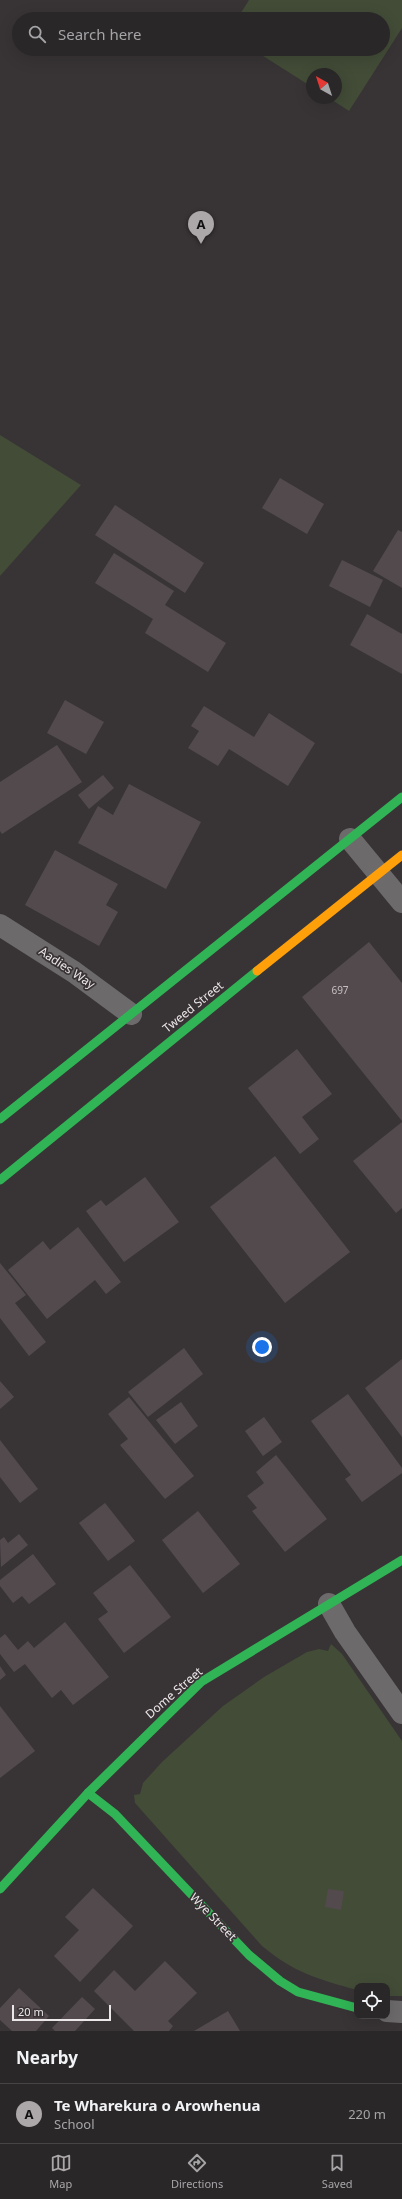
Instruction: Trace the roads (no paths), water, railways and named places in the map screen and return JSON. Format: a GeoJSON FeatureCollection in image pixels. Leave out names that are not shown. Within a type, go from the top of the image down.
{"type":"FeatureCollection","features":[{"type":"Feature","properties":{"kind":"main road"},"geometry":{"type":"LineString","coordinates":[[0,1119],[402,797]]}},
{"type":"Feature","properties":{"kind":"main road","name":"Tweed Street"},"geometry":{"type":"LineString","coordinates":[[0,1180],[143,1062],[402,855]]}},
{"type":"Feature","properties":{"kind":"main road","name":"Dome Street"},"geometry":{"type":"LineString","coordinates":[[0,1890],[88,1793],[201,1682],[402,1560]]}},
{"type":"Feature","properties":{"kind":"main road","name":"Wye Street"},"geometry":{"type":"LineString","coordinates":[[88,1793],[115,1814],[249,1955],[280,1981],[298,1992],[354,2007]]}},
{"type":"Feature","properties":{"kind":"street"},"geometry":{"type":"LineString","coordinates":[[350,839],[402,902]]}},
{"type":"Feature","properties":{"kind":"street","name":"Aadies Way"},"geometry":{"type":"LineString","coordinates":[[0,925],[74,972],[131,1014]]}},
{"type":"Feature","properties":{"kind":"street"},"geometry":{"type":"LineString","coordinates":[[329,1604],[345,1632],[402,1713]]}},
{"type":"Feature","properties":{"kind":"street"},"geometry":{"type":"LineString","coordinates":[[390,2011],[402,2012]]}},
{"type":"Feature","properties":{"kind":"place","name":"Te Wharekura o Arowhenua"},"geometry":{"type":"Point","coordinates":[201,244]}}]}
